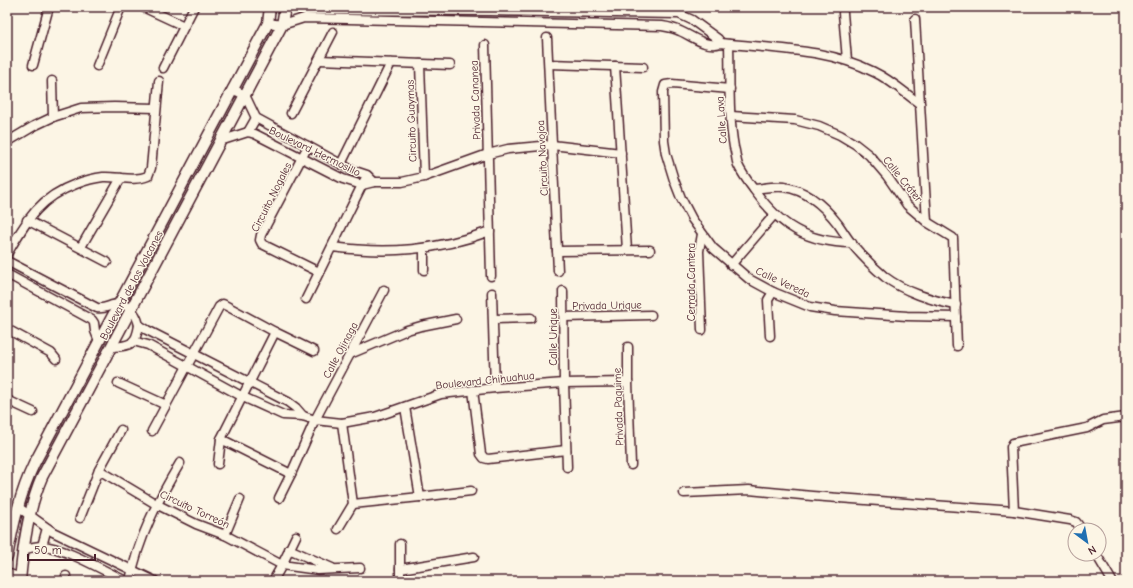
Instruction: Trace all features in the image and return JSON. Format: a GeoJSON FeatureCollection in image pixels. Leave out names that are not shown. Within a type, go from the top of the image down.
{"type":"FeatureCollection","features":[{"type":"Feature","properties":{"kind":"street"},"geometry":{"type":"LineString","coordinates":[[33,65],[49,7]]}},
{"type":"Feature","properties":{"kind":"street"},"geometry":{"type":"LineString","coordinates":[[97,66],[121,7]]}},
{"type":"Feature","properties":{"kind":"street"},"geometry":{"type":"LineString","coordinates":[[143,7],[184,26]]}},
{"type":"Feature","properties":{"kind":"street"},"geometry":{"type":"LineString","coordinates":[[163,68],[194,7]]}},
{"type":"Feature","properties":{"kind":"street","name":"Boulevard de los Volcanes"},"geometry":{"type":"LineString","coordinates":[[7,557],[18,507],[26,480],[268,23],[270,7]]}},
{"type":"Feature","properties":{"kind":"street","name":"Boulevard de los Volcanes"},"geometry":{"type":"LineString","coordinates":[[20,580],[23,550],[30,514],[42,477],[282,25],[285,7]]}},
{"type":"Feature","properties":{"kind":"street"},"geometry":{"type":"LineString","coordinates":[[296,7],[306,10],[679,14],[692,20],[725,43]]}},
{"type":"Feature","properties":{"kind":"street"},"geometry":{"type":"LineString","coordinates":[[491,11],[491,23]]}},
{"type":"Feature","properties":{"kind":"street"},"geometry":{"type":"LineString","coordinates":[[662,13],[662,26]]}},
{"type":"Feature","properties":{"kind":"street"},"geometry":{"type":"LineString","coordinates":[[843,13],[847,60]]}},
{"type":"Feature","properties":{"kind":"street"},"geometry":{"type":"LineString","coordinates":[[268,23],[282,25],[304,18],[662,26],[680,31],[706,44],[715,45],[725,43],[808,51],[847,60],[875,72],[889,80],[920,104]]}},
{"type":"Feature","properties":{"kind":"street"},"geometry":{"type":"LineString","coordinates":[[915,19],[927,222]]}},
{"type":"Feature","properties":{"kind":"street"},"geometry":{"type":"LineString","coordinates":[[291,114],[332,32]]}},
{"type":"Feature","properties":{"kind":"street","name":"Circuito Navojoa"},"geometry":{"type":"LineString","coordinates":[[547,38],[558,271]]}},
{"type":"Feature","properties":{"kind":"street","name":"Calle Lava"},"geometry":{"type":"LineString","coordinates":[[725,43],[733,139],[738,164],[754,189],[774,215],[800,233],[815,239],[833,243],[852,243]]}},
{"type":"Feature","properties":{"kind":"street","name":"Privada Cananea"},"geometry":{"type":"LineString","coordinates":[[485,45],[491,276]]}},
{"type":"Feature","properties":{"kind":"street","name":"Circuito Guaymas"},"geometry":{"type":"LineString","coordinates":[[319,60],[450,65]]}},
{"type":"Feature","properties":{"kind":"street"},"geometry":{"type":"LineString","coordinates":[[341,164],[391,63]]}},
{"type":"Feature","properties":{"kind":"street","name":"Circuito Guaymas"},"geometry":{"type":"LineString","coordinates":[[420,64],[424,177]]}},
{"type":"Feature","properties":{"kind":"street"},"geometry":{"type":"LineString","coordinates":[[548,64],[643,67]]}},
{"type":"Feature","properties":{"kind":"street"},"geometry":{"type":"LineString","coordinates":[[615,66],[627,250]]}},
{"type":"Feature","properties":{"kind":"street"},"geometry":{"type":"LineString","coordinates":[[52,81],[53,117]]}},
{"type":"Feature","properties":{"kind":"street"},"geometry":{"type":"LineString","coordinates":[[7,254],[27,220],[43,202],[56,193],[86,180],[102,177],[142,178],[148,176],[151,168],[159,81]]}},
{"type":"Feature","properties":{"kind":"street","name":"Calle Vereda"},"geometry":{"type":"LineString","coordinates":[[730,89],[672,84],[665,86],[663,92],[664,141],[666,154],[674,180],[692,219],[713,248],[749,279],[773,292],[810,307],[835,311],[956,318]]}},
{"type":"Feature","properties":{"kind":"street"},"geometry":{"type":"LineString","coordinates":[[220,141],[248,132],[256,118],[245,95],[232,89]]}},
{"type":"Feature","properties":{"kind":"street"},"geometry":{"type":"LineString","coordinates":[[7,142],[53,117],[81,108],[156,108]]}},
{"type":"Feature","properties":{"kind":"street","name":"Calle Cráter"},"geometry":{"type":"LineString","coordinates":[[731,116],[795,120],[819,126],[840,135],[869,155],[887,176],[907,205],[927,222],[953,238],[957,346]]}},
{"type":"Feature","properties":{"kind":"street","name":"Boulevard Hermosillo"},"geometry":{"type":"LineString","coordinates":[[256,118],[352,170],[367,175],[374,182]]}},
{"type":"Feature","properties":{"kind":"street","name":"Boulevard Hermosillo"},"geometry":{"type":"LineString","coordinates":[[248,132],[255,134],[343,179],[362,185],[374,182],[402,182],[424,177],[488,154],[508,149],[552,145],[621,153]]}},
{"type":"Feature","properties":{"kind":"street","name":"Circuito Nogales"},"geometry":{"type":"LineString","coordinates":[[308,146],[260,240],[262,244],[319,272]]}},
{"type":"Feature","properties":{"kind":"street"},"geometry":{"type":"LineString","coordinates":[[306,299],[367,175]]}},
{"type":"Feature","properties":{"kind":"street"},"geometry":{"type":"LineString","coordinates":[[80,248],[121,178]]}},
{"type":"Feature","properties":{"kind":"street"},"geometry":{"type":"LineString","coordinates":[[754,189],[785,187],[800,191],[816,200],[826,209],[852,243],[886,278],[911,291],[944,303],[956,305]]}},
{"type":"Feature","properties":{"kind":"street"},"geometry":{"type":"LineString","coordinates":[[732,265],[774,215]]}},
{"type":"Feature","properties":{"kind":"street"},"geometry":{"type":"LineString","coordinates":[[27,220],[107,262]]}},
{"type":"Feature","properties":{"kind":"street"},"geometry":{"type":"LineString","coordinates":[[332,247],[361,250],[424,249],[472,238],[490,231]]}},
{"type":"Feature","properties":{"kind":"street","name":"Cerrada Cantera"},"geometry":{"type":"LineString","coordinates":[[702,234],[699,251],[702,330]]}},
{"type":"Feature","properties":{"kind":"street"},"geometry":{"type":"LineString","coordinates":[[424,249],[424,270]]}},
{"type":"Feature","properties":{"kind":"street"},"geometry":{"type":"LineString","coordinates":[[557,250],[650,250]]}},
{"type":"Feature","properties":{"kind":"street"},"geometry":{"type":"LineString","coordinates":[[7,261],[97,308],[103,309]]}},
{"type":"Feature","properties":{"kind":"street"},"geometry":{"type":"LineString","coordinates":[[7,274],[92,320],[94,323]]}},
{"type":"Feature","properties":{"kind":"street","name":"Calle Ojinaga"},"geometry":{"type":"LineString","coordinates":[[279,498],[292,474],[315,420],[384,290]]}},
{"type":"Feature","properties":{"kind":"street","name":"Calle Urique"},"geometry":{"type":"LineString","coordinates":[[563,291],[567,467]]}},
{"type":"Feature","properties":{"kind":"street"},"geometry":{"type":"LineString","coordinates":[[770,336],[768,300],[773,292]]}},
{"type":"Feature","properties":{"kind":"street"},"geometry":{"type":"LineString","coordinates":[[492,293],[495,388]]}},
{"type":"Feature","properties":{"kind":"street"},"geometry":{"type":"LineString","coordinates":[[100,341],[94,331],[94,323],[97,315],[103,309],[112,305],[118,304],[127,306],[137,316],[139,325],[138,334],[133,341],[126,346],[112,347]]}},
{"type":"Feature","properties":{"kind":"street"},"geometry":{"type":"LineString","coordinates":[[152,431],[219,307],[223,304],[314,351]]}},
{"type":"Feature","properties":{"kind":"street","name":"Privada Urique"},"geometry":{"type":"LineString","coordinates":[[564,317],[651,315]]}},
{"type":"Feature","properties":{"kind":"street"},"geometry":{"type":"LineString","coordinates":[[494,319],[531,318]]}},
{"type":"Feature","properties":{"kind":"street"},"geometry":{"type":"LineString","coordinates":[[350,354],[407,330],[456,319]]}},
{"type":"Feature","properties":{"kind":"street","name":"Boulevard Chihuahua"},"geometry":{"type":"LineString","coordinates":[[139,325],[250,384],[288,402],[303,416]]}},
{"type":"Feature","properties":{"kind":"street"},"geometry":{"type":"LineString","coordinates":[[7,329],[51,353],[56,359]]}},
{"type":"Feature","properties":{"kind":"street"},"geometry":{"type":"LineString","coordinates":[[218,464],[221,439],[275,332]]}},
{"type":"Feature","properties":{"kind":"street","name":"Boulevard Chihuahua"},"geometry":{"type":"LineString","coordinates":[[133,341],[148,345],[243,397],[283,415],[303,416],[315,420],[342,423],[375,416],[441,394],[564,383],[628,382]]}},
{"type":"Feature","properties":{"kind":"street","name":"Privada Paquime"},"geometry":{"type":"LineString","coordinates":[[628,347],[631,465]]}},
{"type":"Feature","properties":{"kind":"street"},"geometry":{"type":"LineString","coordinates":[[118,383],[166,405]]}},
{"type":"Feature","properties":{"kind":"street"},"geometry":{"type":"LineString","coordinates":[[473,390],[481,454],[484,458],[488,459],[566,450]]}},
{"type":"Feature","properties":{"kind":"street"},"geometry":{"type":"LineString","coordinates":[[7,400],[33,412]]}},
{"type":"Feature","properties":{"kind":"street"},"geometry":{"type":"LineString","coordinates":[[405,407],[420,497]]}},
{"type":"Feature","properties":{"kind":"street"},"geometry":{"type":"LineString","coordinates":[[1014,511],[1013,443],[1087,428],[1103,420],[1126,417]]}},
{"type":"Feature","properties":{"kind":"street"},"geometry":{"type":"LineString","coordinates":[[338,529],[353,504],[342,423]]}},
{"type":"Feature","properties":{"kind":"street"},"geometry":{"type":"LineString","coordinates":[[80,518],[99,470],[121,430]]}},
{"type":"Feature","properties":{"kind":"street"},"geometry":{"type":"LineString","coordinates":[[221,439],[292,474]]}},
{"type":"Feature","properties":{"kind":"street"},"geometry":{"type":"LineString","coordinates":[[130,581],[141,540],[156,504],[180,462]]}},
{"type":"Feature","properties":{"kind":"street","name":"Circuito Torreón"},"geometry":{"type":"LineString","coordinates":[[99,470],[156,504],[196,524],[225,535],[282,566]]}},
{"type":"Feature","properties":{"kind":"street"},"geometry":{"type":"LineString","coordinates":[[684,493],[749,490],[1014,511],[1076,522]]}},
{"type":"Feature","properties":{"kind":"street"},"geometry":{"type":"LineString","coordinates":[[353,504],[471,491]]}},
{"type":"Feature","properties":{"kind":"street"},"geometry":{"type":"LineString","coordinates":[[225,535],[240,499]]}},
{"type":"Feature","properties":{"kind":"street"},"geometry":{"type":"LineString","coordinates":[[18,507],[30,514],[47,528],[155,581]]}},
{"type":"Feature","properties":{"kind":"street"},"geometry":{"type":"LineString","coordinates":[[42,546],[47,528]]}},
{"type":"Feature","properties":{"kind":"street"},"geometry":{"type":"LineString","coordinates":[[273,581],[296,536]]}},
{"type":"Feature","properties":{"kind":"street"},"geometry":{"type":"LineString","coordinates":[[400,544],[400,581]]}},
{"type":"Feature","properties":{"kind":"street"},"geometry":{"type":"LineString","coordinates":[[23,550],[42,546],[51,547],[65,552],[126,581]]}},
{"type":"Feature","properties":{"kind":"street"},"geometry":{"type":"LineString","coordinates":[[289,549],[332,568]]}},
{"type":"Feature","properties":{"kind":"street"},"geometry":{"type":"LineString","coordinates":[[400,569],[474,557]]}},
{"type":"Feature","properties":{"kind":"street"},"geometry":{"type":"LineString","coordinates":[[1101,562],[1112,581]]}},
{"type":"Feature","properties":{"kind":"street"},"geometry":{"type":"LineString","coordinates":[[282,566],[318,570],[332,568],[360,568]]}},
{"type":"Feature","properties":{"kind":"street"},"geometry":{"type":"LineString","coordinates":[[7,574],[20,580]]}}]}
